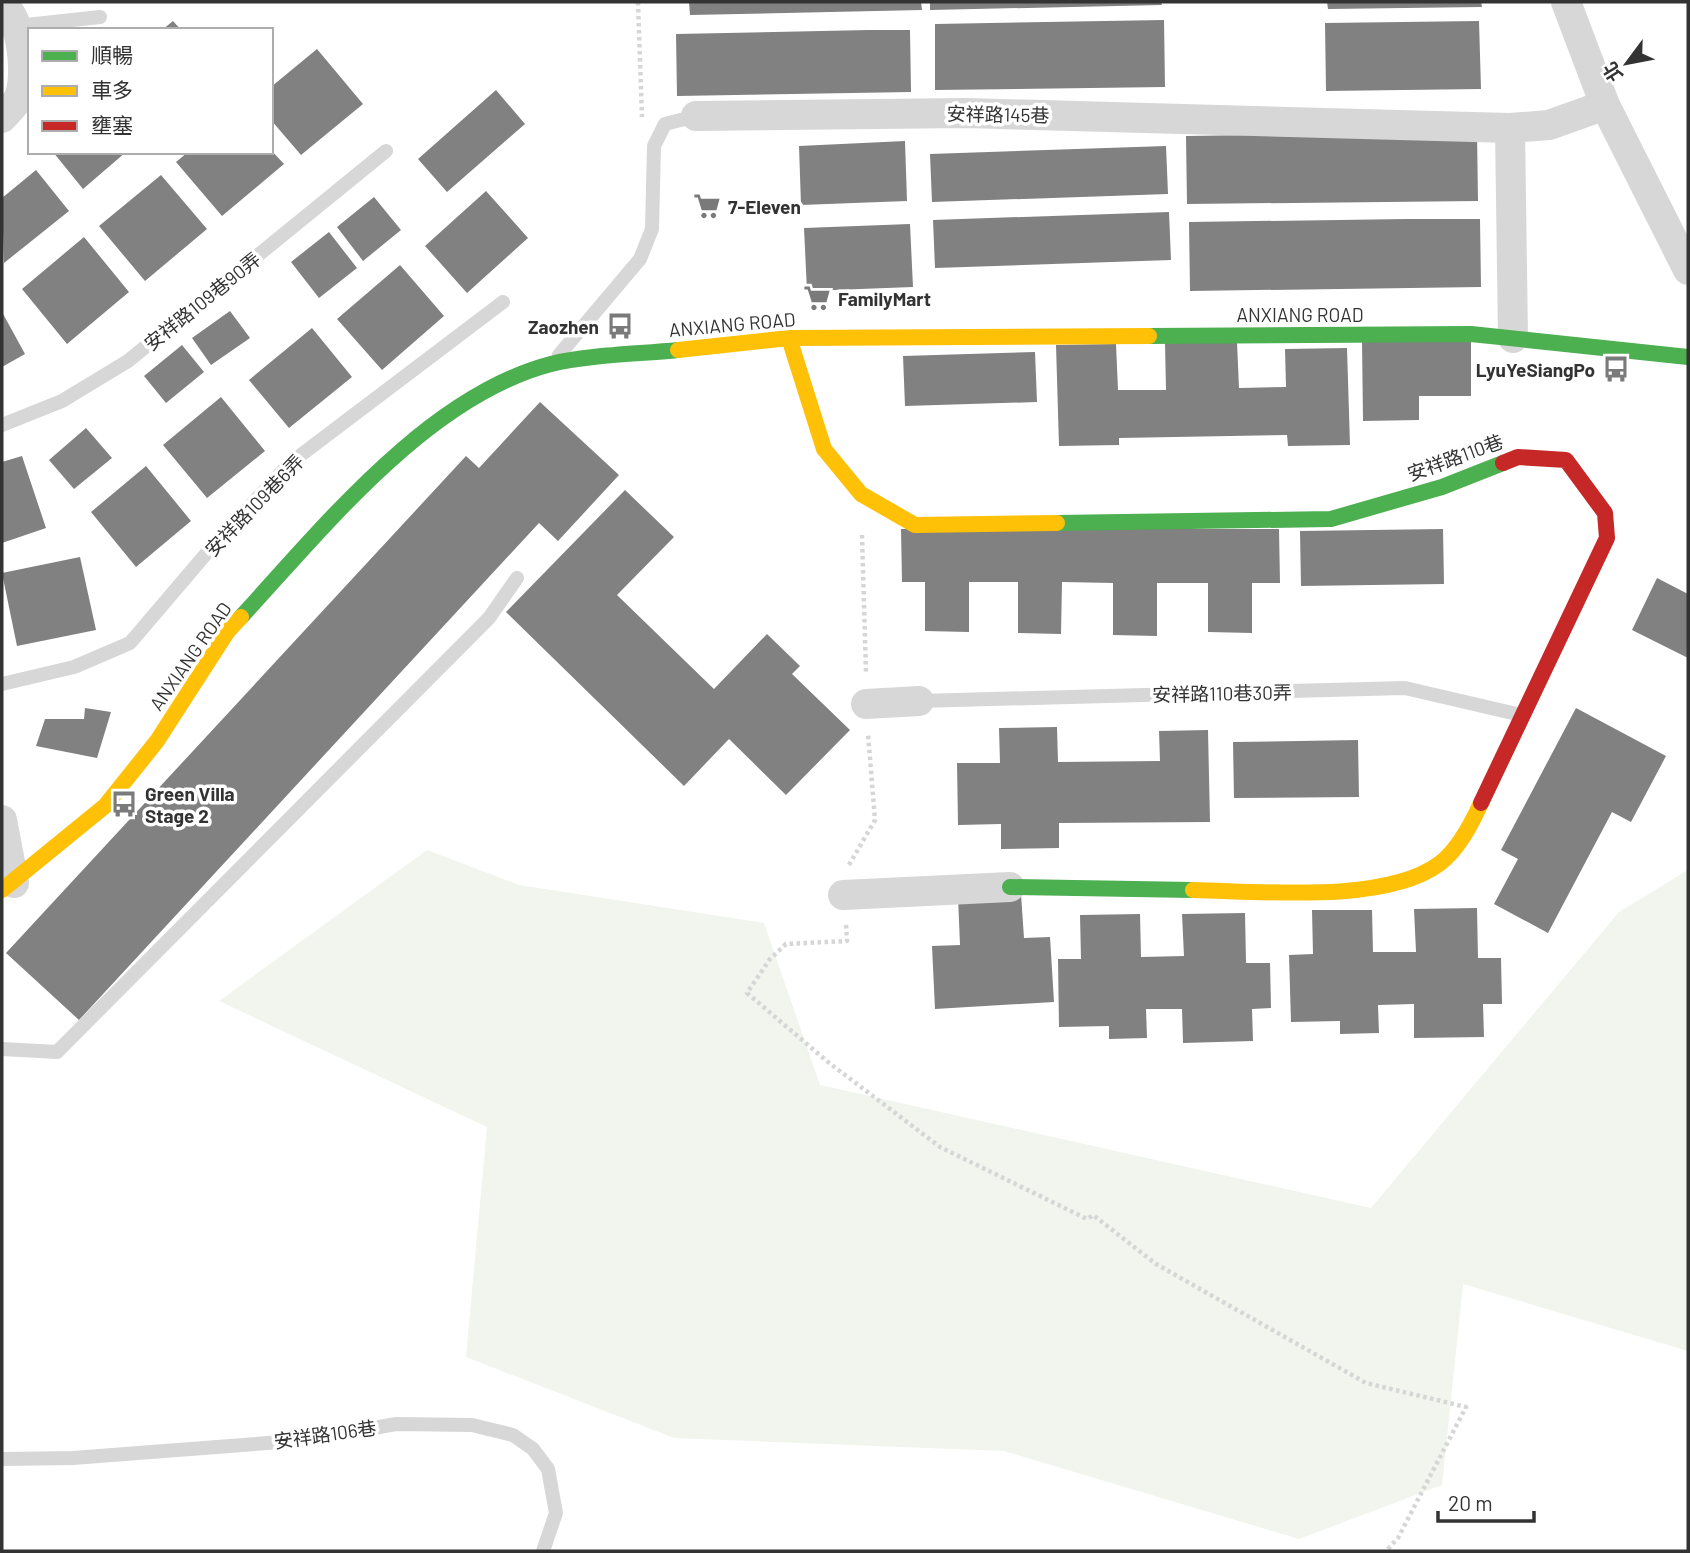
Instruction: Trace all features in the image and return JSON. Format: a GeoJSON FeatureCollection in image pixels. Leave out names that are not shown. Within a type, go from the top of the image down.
{"type":"FeatureCollection","features":[{"type":"Feature","properties":{"kind":"street"},"geometry":{"type":"LineString","coordinates":[[1566,2],[1605,105],[1688,270]]}},
{"type":"Feature","properties":{"kind":"street"},"geometry":{"type":"LineString","coordinates":[[2,118],[19,97],[23,66],[9,15]]}},
{"type":"Feature","properties":{"kind":"street","name":"安祥路145巷"},"geometry":{"type":"LineString","coordinates":[[696,116],[966,113],[1510,128],[1549,125],[1605,105]]}},
{"type":"Feature","properties":{"kind":"street"},"geometry":{"type":"LineString","coordinates":[[1510,128],[1513,338]]}},
{"type":"Feature","properties":{"kind":"street","name":"ANXIANG ROAD"},"geometry":{"type":"LineString","coordinates":[[8,887],[105,806],[157,741],[228,631],[346,503],[440,418],[503,383],[551,364],[789,338],[1471,334],[1688,356]]}},
{"type":"Feature","properties":{"kind":"street","name":"安祥路110巷"},"geometry":{"type":"LineString","coordinates":[[789,338],[824,449],[861,494],[915,525],[1331,519],[1442,487],[1518,457],[1566,460],[1605,513],[1607,538],[1468,831],[1439,864],[1411,877],[1345,893],[1010,887]]}},
{"type":"Feature","properties":{"kind":"street"},"geometry":{"type":"LineString","coordinates":[[866,704],[919,701]]}},
{"type":"Feature","properties":{"kind":"street"},"geometry":{"type":"LineString","coordinates":[[2,820],[8,887]]}},
{"type":"Feature","properties":{"kind":"street"},"geometry":{"type":"LineString","coordinates":[[843,895],[1010,887]]}},
{"type":"Feature","properties":{"kind":"lane"},"geometry":{"type":"LineString","coordinates":[[9,15],[100,18]]}},
{"type":"Feature","properties":{"kind":"lane","name":"安祥路145巷"},"geometry":{"type":"LineString","coordinates":[[659,136],[666,124],[696,116]]}},
{"type":"Feature","properties":{"kind":"lane"},"geometry":{"type":"LineString","coordinates":[[551,364],[640,259],[652,229],[654,146],[659,136]]}},
{"type":"Feature","properties":{"kind":"lane","name":"安祥路109巷90弄"},"geometry":{"type":"LineString","coordinates":[[2,425],[62,401],[128,361],[386,151]]}},
{"type":"Feature","properties":{"kind":"lane","name":"安祥路109巷6弄"},"geometry":{"type":"LineString","coordinates":[[2,684],[74,667],[130,643],[211,548],[289,464],[503,302]]}},
{"type":"Feature","properties":{"kind":"lane"},"geometry":{"type":"LineString","coordinates":[[2,1049],[57,1052],[489,618],[517,578]]}},
{"type":"Feature","properties":{"kind":"lane","name":"安祥路110巷30弄"},"geometry":{"type":"LineString","coordinates":[[919,701],[1405,688],[1523,715]]}},
{"type":"Feature","properties":{"kind":"lane","name":"安祥路106巷"},"geometry":{"type":"LineString","coordinates":[[2,1459],[73,1458],[307,1440],[396,1424],[472,1425],[513,1435],[533,1449],[548,1469],[556,1513],[542,1551]]}},
{"type":"Feature","properties":{"kind":"path"},"geometry":{"type":"LineString","coordinates":[[638,2],[642,118],[659,136]]}},
{"type":"Feature","properties":{"kind":"path"},"geometry":{"type":"LineString","coordinates":[[861,494],[866,704],[875,820],[847,867],[843,895],[847,941],[786,944],[770,959],[747,993],[828,1062],[940,1147],[1087,1219],[1093,1215],[1156,1264],[1366,1383],[1466,1407],[1398,1538],[1386,1551]]}},
{"type":"Feature","properties":{"kind":"shaded area"},"geometry":{"type":"Polygon","coordinates":[[[427,850],[519,885],[764,923],[820,1085],[1371,1208],[1619,912],[1688,870],[1688,1351],[1463,1284],[1442,1485],[1299,1539],[1004,1451],[674,1438],[466,1357],[487,1127],[219,1001],[427,850]]]}},
{"type":"Feature","properties":{"kind":"building"},"geometry":{"type":"Polygon","coordinates":[[[689,2],[921,2],[922,10],[690,15],[689,2]]]}},
{"type":"Feature","properties":{"kind":"building"},"geometry":{"type":"Polygon","coordinates":[[[930,2],[1161,2],[1162,5],[930,10],[930,2]]]}},
{"type":"Feature","properties":{"kind":"building"},"geometry":{"type":"Polygon","coordinates":[[[1327,2],[1481,2],[1482,7],[1328,9],[1327,2]]]}},
{"type":"Feature","properties":{"kind":"building"},"geometry":{"type":"Polygon","coordinates":[[[1164,20],[1165,87],[935,90],[935,24],[1164,20]]]}},
{"type":"Feature","properties":{"kind":"building"},"geometry":{"type":"Polygon","coordinates":[[[173,21],[179,28],[164,28],[173,21]]]}},
{"type":"Feature","properties":{"kind":"building"},"geometry":{"type":"Polygon","coordinates":[[[1479,21],[1481,89],[1326,91],[1325,23],[1479,21]]]}},
{"type":"Feature","properties":{"kind":"building"},"geometry":{"type":"Polygon","coordinates":[[[910,30],[911,92],[677,96],[676,34],[910,30]]]}},
{"type":"Feature","properties":{"kind":"building"},"geometry":{"type":"Polygon","coordinates":[[[317,49],[363,104],[301,155],[273,122],[273,85],[317,49]]]}},
{"type":"Feature","properties":{"kind":"building"},"geometry":{"type":"Polygon","coordinates":[[[496,90],[525,124],[447,192],[418,159],[496,90]]]}},
{"type":"Feature","properties":{"kind":"building"},"geometry":{"type":"Polygon","coordinates":[[[1477,132],[1478,201],[1187,204],[1186,136],[1477,132]]]}},
{"type":"Feature","properties":{"kind":"building"},"geometry":{"type":"Polygon","coordinates":[[[905,141],[907,201],[801,205],[799,146],[905,141]]]}},
{"type":"Feature","properties":{"kind":"building"},"geometry":{"type":"Polygon","coordinates":[[[1166,146],[1168,194],[932,202],[930,154],[1166,146]]]}},
{"type":"Feature","properties":{"kind":"building"},"geometry":{"type":"Polygon","coordinates":[[[273,152],[284,164],[222,216],[176,162],[186,154],[273,152]]]}},
{"type":"Feature","properties":{"kind":"building"},"geometry":{"type":"Polygon","coordinates":[[[55,154],[124,154],[83,189],[55,154]]]}},
{"type":"Feature","properties":{"kind":"building"},"geometry":{"type":"Polygon","coordinates":[[[36,170],[69,211],[4,263],[2,198],[36,170]]]}},
{"type":"Feature","properties":{"kind":"building"},"geometry":{"type":"Polygon","coordinates":[[[161,175],[207,229],[145,281],[99,226],[161,175]]]}},
{"type":"Feature","properties":{"kind":"building"},"geometry":{"type":"Polygon","coordinates":[[[486,191],[528,238],[467,293],[425,246],[486,191]]]}},
{"type":"Feature","properties":{"kind":"building"},"geometry":{"type":"Polygon","coordinates":[[[374,197],[401,230],[363,261],[337,227],[374,197]]]}},
{"type":"Feature","properties":{"kind":"building"},"geometry":{"type":"Polygon","coordinates":[[[1169,212],[1171,260],[935,268],[933,220],[1169,212]]]}},
{"type":"Feature","properties":{"kind":"building"},"geometry":{"type":"Polygon","coordinates":[[[1480,219],[1481,287],[1190,291],[1189,222],[1480,219]]]}},
{"type":"Feature","properties":{"kind":"building"},"geometry":{"type":"Polygon","coordinates":[[[910,224],[913,287],[807,291],[804,228],[910,224]]]}},
{"type":"Feature","properties":{"kind":"building"},"geometry":{"type":"Polygon","coordinates":[[[329,232],[357,268],[319,298],[291,262],[329,232]]]}},
{"type":"Feature","properties":{"kind":"building"},"geometry":{"type":"Polygon","coordinates":[[[84,237],[129,292],[67,344],[22,289],[84,237]]]}},
{"type":"Feature","properties":{"kind":"building"},"geometry":{"type":"Polygon","coordinates":[[[400,265],[444,316],[382,370],[337,319],[400,265]]]}},
{"type":"Feature","properties":{"kind":"building"},"geometry":{"type":"Polygon","coordinates":[[[230,311],[250,338],[211,365],[192,338],[230,311]]]}},
{"type":"Feature","properties":{"kind":"building"},"geometry":{"type":"Polygon","coordinates":[[[2,312],[25,354],[2,367],[2,312]]]}},
{"type":"Feature","properties":{"kind":"building"},"geometry":{"type":"Polygon","coordinates":[[[312,328],[352,377],[289,428],[249,380],[312,328]]]}},
{"type":"Feature","properties":{"kind":"building"},"geometry":{"type":"Polygon","coordinates":[[[1471,340],[1471,396],[1419,396],[1419,420],[1363,421],[1362,341],[1471,340]]]}},
{"type":"Feature","properties":{"kind":"building"},"geometry":{"type":"Polygon","coordinates":[[[1237,342],[1239,388],[1286,387],[1285,349],[1347,348],[1350,445],[1288,446],[1287,435],[1119,438],[1119,445],[1059,446],[1056,345],[1116,344],[1118,390],[1166,390],[1165,343],[1237,342]]]}},
{"type":"Feature","properties":{"kind":"building"},"geometry":{"type":"Polygon","coordinates":[[[182,345],[204,372],[166,403],[144,376],[182,345]]]}},
{"type":"Feature","properties":{"kind":"building"},"geometry":{"type":"Polygon","coordinates":[[[1035,352],[1037,402],[905,406],[903,356],[1035,352]]]}},
{"type":"Feature","properties":{"kind":"building"},"geometry":{"type":"Polygon","coordinates":[[[221,397],[265,451],[207,498],[163,445],[221,397]]]}},
{"type":"Feature","properties":{"kind":"building"},"geometry":{"type":"Polygon","coordinates":[[[540,402],[619,475],[558,541],[539,523],[79,1020],[6,953],[466,456],[479,468],[540,402]]]}},
{"type":"Feature","properties":{"kind":"building"},"geometry":{"type":"Polygon","coordinates":[[[86,428],[112,458],[74,489],[49,460],[86,428]]]}},
{"type":"Feature","properties":{"kind":"building"},"geometry":{"type":"Polygon","coordinates":[[[22,456],[46,528],[2,543],[2,462],[22,456]]]}},
{"type":"Feature","properties":{"kind":"building"},"geometry":{"type":"Polygon","coordinates":[[[146,466],[191,521],[136,567],[91,512],[146,466]]]}},
{"type":"Feature","properties":{"kind":"building"},"geometry":{"type":"Polygon","coordinates":[[[625,490],[674,537],[617,595],[714,689],[767,634],[800,666],[792,674],[850,730],[786,795],[729,739],[684,786],[506,612],[625,490]]]}},
{"type":"Feature","properties":{"kind":"building"},"geometry":{"type":"Polygon","coordinates":[[[901,529],[1279,529],[1280,583],[1252,583],[1252,633],[1208,632],[1208,583],[1157,583],[1157,636],[1113,635],[1113,583],[1062,582],[1061,634],[1018,633],[1018,582],[969,582],[969,632],[925,631],[925,582],[902,582],[901,529]]]}},
{"type":"Feature","properties":{"kind":"building"},"geometry":{"type":"Polygon","coordinates":[[[1443,529],[1444,584],[1301,586],[1300,531],[1443,529]]]}},
{"type":"Feature","properties":{"kind":"building"},"geometry":{"type":"Polygon","coordinates":[[[80,557],[96,630],[17,646],[2,573],[80,557]]]}},
{"type":"Feature","properties":{"kind":"building"},"geometry":{"type":"Polygon","coordinates":[[[1657,578],[1688,594],[1688,658],[1632,630],[1657,578]]]}},
{"type":"Feature","properties":{"kind":"building"},"geometry":{"type":"Polygon","coordinates":[[[85,708],[111,712],[97,758],[36,746],[45,719],[84,719],[85,708]]]}},
{"type":"Feature","properties":{"kind":"building"},"geometry":{"type":"Polygon","coordinates":[[[1576,708],[1666,756],[1631,822],[1612,812],[1548,933],[1494,904],[1518,859],[1501,850],[1576,708]]]}},
{"type":"Feature","properties":{"kind":"building"},"geometry":{"type":"Polygon","coordinates":[[[1057,727],[1058,762],[1160,761],[1159,731],[1208,730],[1210,822],[1059,823],[1059,848],[1001,849],[1001,824],[958,825],[957,763],[1000,763],[999,728],[1057,727]]]}},
{"type":"Feature","properties":{"kind":"building"},"geometry":{"type":"Polygon","coordinates":[[[1358,740],[1359,797],[1234,798],[1233,742],[1358,740]]]}},
{"type":"Feature","properties":{"kind":"building"},"geometry":{"type":"Polygon","coordinates":[[[1021,894],[1024,938],[1050,937],[1054,1002],[935,1009],[932,946],[960,945],[958,897],[1021,894]]]}},
{"type":"Feature","properties":{"kind":"building"},"geometry":{"type":"Polygon","coordinates":[[[1477,908],[1478,958],[1501,958],[1502,1004],[1483,1004],[1484,1037],[1414,1038],[1414,1004],[1378,1005],[1379,1033],[1340,1034],[1340,1021],[1291,1022],[1289,955],[1313,954],[1312,910],[1372,910],[1373,952],[1416,952],[1414,909],[1477,908]]]}},
{"type":"Feature","properties":{"kind":"building"},"geometry":{"type":"Polygon","coordinates":[[[1245,913],[1246,963],[1270,963],[1271,1008],[1252,1009],[1253,1041],[1183,1043],[1182,1009],[1146,1009],[1147,1038],[1109,1039],[1109,1026],[1059,1027],[1058,959],[1081,959],[1080,915],[1140,914],[1141,957],[1184,956],[1182,914],[1245,913]]]}},
{"type":"Feature","properties":{"kind":"traffic: fast"},"geometry":{"type":"LineString","coordinates":[[1149,336],[1471,334],[1688,357]]}},
{"type":"Feature","properties":{"kind":"traffic: fast"},"geometry":{"type":"LineString","coordinates":[[241,617],[307,544],[381,469],[421,434],[462,404],[506,380],[551,364],[678,350]]}},
{"type":"Feature","properties":{"kind":"traffic: fast"},"geometry":{"type":"LineString","coordinates":[[1057,523],[1331,519],[1442,487],[1503,463]]}},
{"type":"Feature","properties":{"kind":"traffic: fast"},"geometry":{"type":"LineString","coordinates":[[1010,887],[1193,890]]}},
{"type":"Feature","properties":{"kind":"traffic: slow"},"geometry":{"type":"LineString","coordinates":[[678,350],[789,338],[1149,336]]}},
{"type":"Feature","properties":{"kind":"traffic: slow"},"geometry":{"type":"LineString","coordinates":[[789,338],[824,449],[861,494],[915,525],[1057,523]]}},
{"type":"Feature","properties":{"kind":"traffic: slow"},"geometry":{"type":"LineString","coordinates":[[2,890],[105,806],[157,741],[228,631],[241,617]]}},
{"type":"Feature","properties":{"kind":"traffic: slow"},"geometry":{"type":"LineString","coordinates":[[1193,890],[1285,893],[1355,890],[1416,877],[1439,864],[1452,852],[1481,803]]}},
{"type":"Feature","properties":{"kind":"traffic: jam"},"geometry":{"type":"LineString","coordinates":[[1481,803],[1607,538],[1605,513],[1566,460],[1518,457],[1503,463]]}},
{"type":"Feature","properties":{"kind":"place","name":"7-Eleven"},"geometry":{"type":"Point","coordinates":[707,206]}},
{"type":"Feature","properties":{"kind":"place","name":"FamilyMart"},"geometry":{"type":"Point","coordinates":[817,298]}},
{"type":"Feature","properties":{"kind":"place","name":"Zaozhen"},"geometry":{"type":"Point","coordinates":[620,326]}},
{"type":"Feature","properties":{"kind":"place","name":"LyuYeSiangPo"},"geometry":{"type":"Point","coordinates":[1616,369]}},
{"type":"Feature","properties":{"kind":"place","name":"Green Villa Stage 2"},"geometry":{"type":"Point","coordinates":[124,804]}}]}
